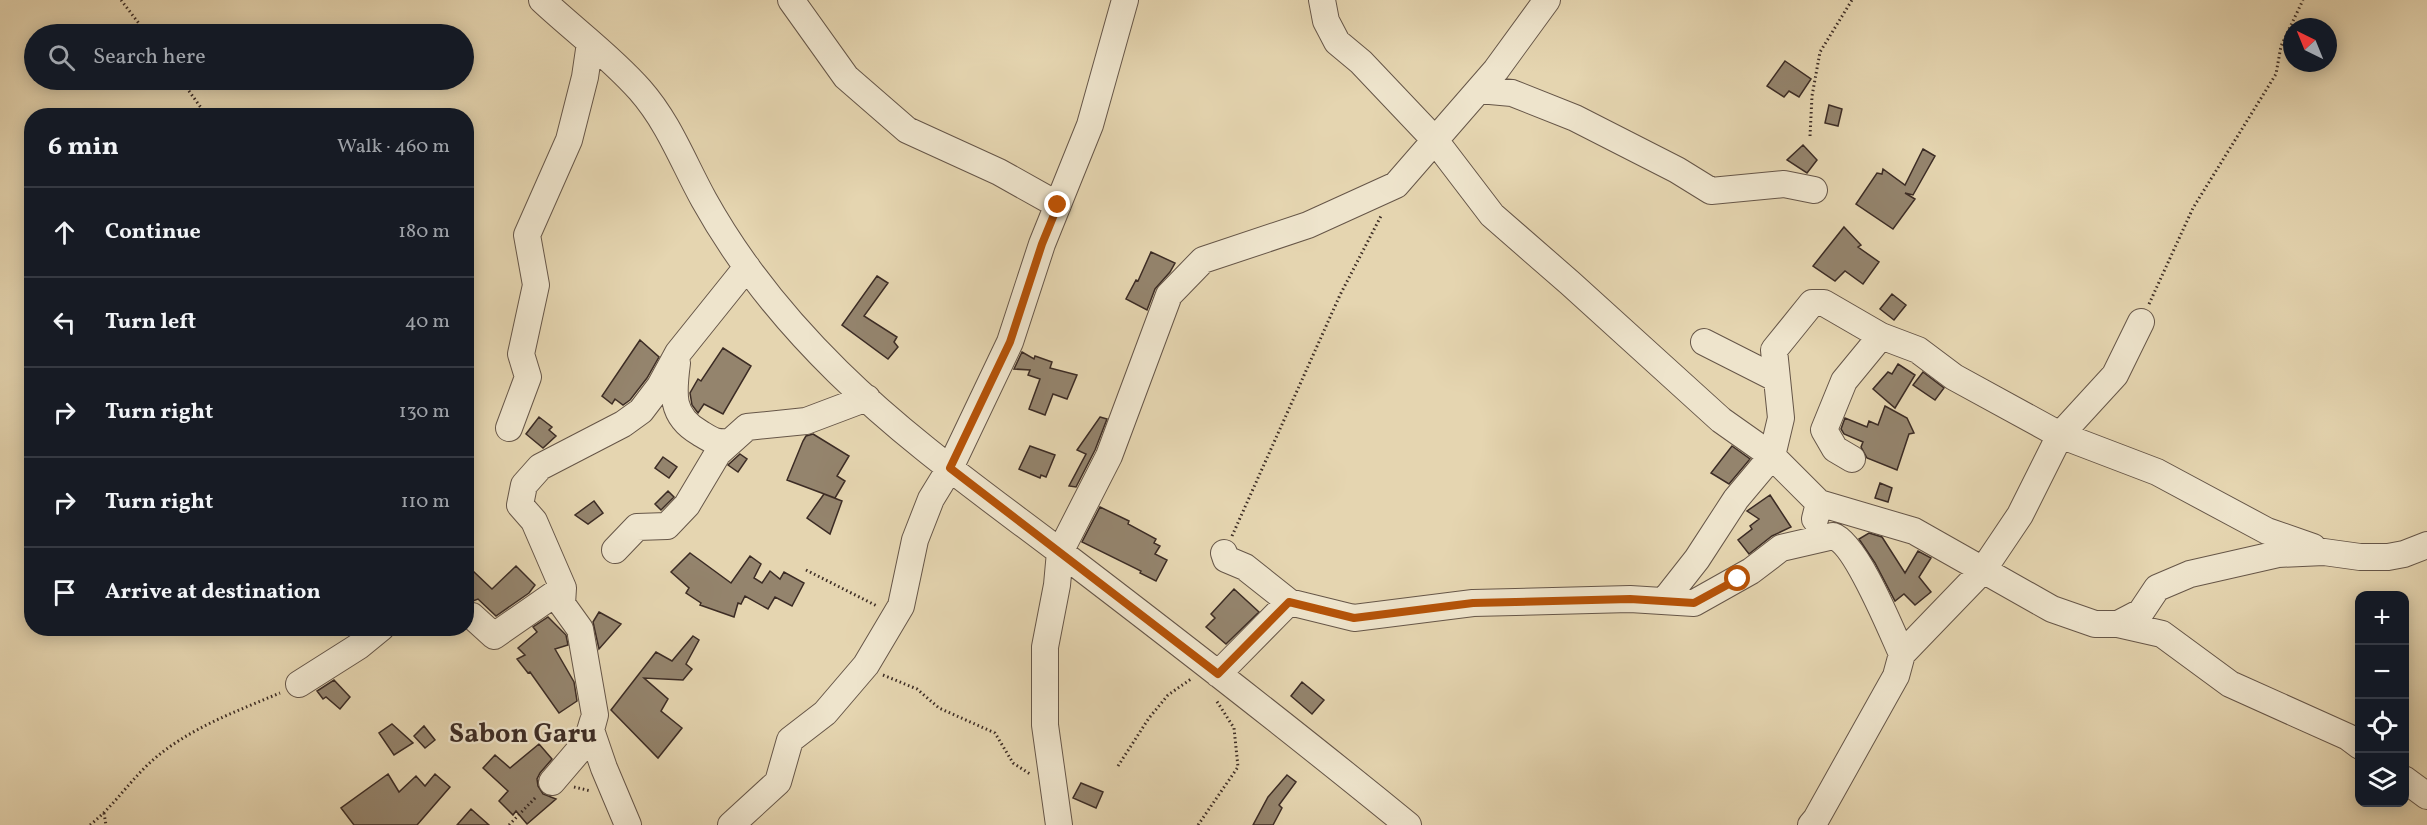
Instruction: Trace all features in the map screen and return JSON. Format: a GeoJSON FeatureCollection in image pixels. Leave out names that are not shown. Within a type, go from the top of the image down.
{"type":"FeatureCollection","features":[{"type":"Feature","properties":{"kind":"street"},"geometry":{"type":"LineString","coordinates":[[542,0],[641,91],[674,137],[704,200],[747,267],[793,324],[838,372],[915,441],[1060,552],[1212,677],[1408,825]]}},
{"type":"Feature","properties":{"kind":"street"},"geometry":{"type":"LineString","coordinates":[[792,0],[846,77],[907,130],[999,172],[1058,205]]}},
{"type":"Feature","properties":{"kind":"street"},"geometry":{"type":"LineString","coordinates":[[731,825],[778,782],[790,741],[825,713],[866,666],[902,606],[915,540],[931,499],[950,468],[1010,342],[1042,244],[1090,125],[1125,0]]}},
{"type":"Feature","properties":{"kind":"street"},"geometry":{"type":"LineString","coordinates":[[1322,0],[1326,21],[1337,42],[1361,62],[1434,139],[1492,215],[1721,420],[1772,456],[1818,503],[1914,531],[2052,609],[2095,624],[2118,624],[2162,634],[2230,684],[2348,737],[2355,742]]}},
{"type":"Feature","properties":{"kind":"street"},"geometry":{"type":"LineString","coordinates":[[1059,825],[1050,774],[1045,725],[1045,647],[1057,585],[1060,552],[1109,456],[1169,295],[1203,260],[1308,225],[1396,185],[1479,90],[1547,0]]}},
{"type":"Feature","properties":{"kind":"street"},"geometry":{"type":"LineString","coordinates":[[509,428],[528,376],[521,354],[536,285],[527,236],[569,140],[585,77],[590,43]]}},
{"type":"Feature","properties":{"kind":"street"},"geometry":{"type":"LineString","coordinates":[[1479,90],[1512,93],[1575,118],[1677,170],[1711,191],[1784,184],[1814,190]]}},
{"type":"Feature","properties":{"kind":"street"},"geometry":{"type":"LineString","coordinates":[[628,825],[591,730],[595,715],[579,629],[562,604],[563,588],[534,521],[520,505],[524,485],[540,468],[623,424],[641,411],[660,386],[678,353],[747,267]]}},
{"type":"Feature","properties":{"kind":"street"},"geometry":{"type":"LineString","coordinates":[[1664,602],[1697,559],[1736,499],[1772,456],[1781,418],[1774,350],[1812,303],[1824,303],[1881,336],[1918,350],[1954,377],[2060,435],[2157,472],[2267,531],[2324,552]]}},
{"type":"Feature","properties":{"kind":"street"},"geometry":{"type":"LineString","coordinates":[[1810,825],[1816,819],[1896,676],[1902,654],[1983,570],[2020,515],[2060,435],[2115,375],[2141,322]]}},
{"type":"Feature","properties":{"kind":"street"},"geometry":{"type":"LineString","coordinates":[[1852,459],[1835,449],[1824,430],[1844,381],[1881,336]]}},
{"type":"Feature","properties":{"kind":"street"},"geometry":{"type":"LineString","coordinates":[[1704,342],[1777,379]]}},
{"type":"Feature","properties":{"kind":"street"},"geometry":{"type":"LineString","coordinates":[[678,353],[674,389],[676,407],[687,426],[716,443],[730,442]]}},
{"type":"Feature","properties":{"kind":"street"},"geometry":{"type":"LineString","coordinates":[[615,550],[637,527],[668,526],[687,505],[718,453],[747,427],[806,421],[867,398]]}},
{"type":"Feature","properties":{"kind":"street"},"geometry":{"type":"LineString","coordinates":[[641,411],[676,407]]}},
{"type":"Feature","properties":{"kind":"street"},"geometry":{"type":"LineString","coordinates":[[1811,540],[1818,503]]}},
{"type":"Feature","properties":{"kind":"street"},"geometry":{"type":"LineString","coordinates":[[1224,554],[1226,560],[1245,567],[1289,602],[1354,618],[1473,603],[1630,599],[1694,603],[1744,575],[1781,548],[1833,536],[1840,538],[1849,548],[1885,615],[1902,654]]}},
{"type":"Feature","properties":{"kind":"street"},"geometry":{"type":"LineString","coordinates":[[2118,624],[2141,612],[2157,588],[2190,574],[2278,554],[2324,552],[2360,557],[2388,557],[2404,554],[2427,545]]}},
{"type":"Feature","properties":{"kind":"street"},"geometry":{"type":"LineString","coordinates":[[474,618],[494,636],[563,588]]}},
{"type":"Feature","properties":{"kind":"street"},"geometry":{"type":"LineString","coordinates":[[1212,677],[1289,602]]}},
{"type":"Feature","properties":{"kind":"street"},"geometry":{"type":"LineString","coordinates":[[299,684],[371,636]]}},
{"type":"Feature","properties":{"kind":"street"},"geometry":{"type":"LineString","coordinates":[[552,782],[587,741],[595,715]]}},
{"type":"Feature","properties":{"kind":"street"},"geometry":{"type":"LineString","coordinates":[[2409,783],[2427,796]]}},
{"type":"Feature","properties":{"kind":"path"},"geometry":{"type":"LineString","coordinates":[[121,0],[139,24]]}},
{"type":"Feature","properties":{"kind":"path"},"geometry":{"type":"LineString","coordinates":[[1810,136],[1812,96],[1820,52],[1852,0]]}},
{"type":"Feature","properties":{"kind":"path"},"geometry":{"type":"LineString","coordinates":[[2141,322],[2193,208],[2276,74],[2281,46],[2303,0]]}},
{"type":"Feature","properties":{"kind":"path"},"geometry":{"type":"LineString","coordinates":[[188,90],[201,108]]}},
{"type":"Feature","properties":{"kind":"path"},"geometry":{"type":"LineString","coordinates":[[1224,554],[1340,295],[1381,215]]}},
{"type":"Feature","properties":{"kind":"path"},"geometry":{"type":"LineString","coordinates":[[806,570],[896,616]]}},
{"type":"Feature","properties":{"kind":"path"},"geometry":{"type":"LineString","coordinates":[[866,666],[877,674],[917,689],[939,708],[995,733],[1013,763],[1032,775],[1050,774]]}},
{"type":"Feature","properties":{"kind":"path"},"geometry":{"type":"LineString","coordinates":[[1118,766],[1149,718],[1168,695],[1188,682],[1212,677],[1234,728],[1238,767],[1198,825]]}},
{"type":"Feature","properties":{"kind":"path"},"geometry":{"type":"LineString","coordinates":[[90,825],[104,813],[153,759],[186,736],[299,684]]}},
{"type":"Feature","properties":{"kind":"path"},"geometry":{"type":"LineString","coordinates":[[509,825],[518,813],[552,782],[616,797]]}},
{"type":"Feature","properties":{"kind":"path"},"geometry":{"type":"LineString","coordinates":[[104,813],[106,825]]}},
{"type":"Feature","properties":{"kind":"building"},"geometry":{"type":"Polygon","coordinates":[[[1785,61],[1811,79],[1799,97],[1789,91],[1784,97],[1767,86],[1785,61]]]}},
{"type":"Feature","properties":{"kind":"building"},"geometry":{"type":"Polygon","coordinates":[[[1829,105],[1842,109],[1838,126],[1825,123],[1829,105]]]}},
{"type":"Feature","properties":{"kind":"building"},"geometry":{"type":"Polygon","coordinates":[[[1803,145],[1817,160],[1807,173],[1787,160],[1803,145]]]}},
{"type":"Feature","properties":{"kind":"building"},"geometry":{"type":"Polygon","coordinates":[[[1923,149],[1935,156],[1913,195],[1905,193],[1915,199],[1893,229],[1856,204],[1877,173],[1882,174],[1883,169],[1905,185],[1923,149]]]}},
{"type":"Feature","properties":{"kind":"building"},"geometry":{"type":"Polygon","coordinates":[[[1844,227],[1861,245],[1858,247],[1879,262],[1863,284],[1845,271],[1835,281],[1813,266],[1844,227]]]}},
{"type":"Feature","properties":{"kind":"building"},"geometry":{"type":"Polygon","coordinates":[[[1151,252],[1175,263],[1155,289],[1147,310],[1126,299],[1136,280],[1138,281],[1151,252]]]}},
{"type":"Feature","properties":{"kind":"building"},"geometry":{"type":"Polygon","coordinates":[[[877,276],[888,283],[864,316],[897,337],[894,342],[898,347],[888,359],[842,325],[877,276]]]}},
{"type":"Feature","properties":{"kind":"building"},"geometry":{"type":"Polygon","coordinates":[[[1892,294],[1906,305],[1894,320],[1880,309],[1892,294]]]}},
{"type":"Feature","properties":{"kind":"building"},"geometry":{"type":"Polygon","coordinates":[[[640,340],[659,357],[630,400],[623,405],[615,399],[612,404],[602,396],[640,340]]]}},
{"type":"Feature","properties":{"kind":"building"},"geometry":{"type":"Polygon","coordinates":[[[723,348],[751,366],[723,414],[704,404],[698,413],[692,405],[690,393],[698,379],[701,381],[723,348]]]}},
{"type":"Feature","properties":{"kind":"building"},"geometry":{"type":"Polygon","coordinates":[[[1022,352],[1034,359],[1035,356],[1052,362],[1050,368],[1077,375],[1067,399],[1053,394],[1045,415],[1029,409],[1040,379],[1028,375],[1030,370],[1014,369],[1022,352]]]}},
{"type":"Feature","properties":{"kind":"building"},"geometry":{"type":"Polygon","coordinates":[[[1898,364],[1915,375],[1895,408],[1873,389],[1888,372],[1892,374],[1898,364]]]}},
{"type":"Feature","properties":{"kind":"building"},"geometry":{"type":"Polygon","coordinates":[[[1923,372],[1944,388],[1935,400],[1913,385],[1923,372]]]}},
{"type":"Feature","properties":{"kind":"building"},"geometry":{"type":"Polygon","coordinates":[[[1885,406],[1907,418],[1914,433],[1909,434],[1897,470],[1867,458],[1861,447],[1863,442],[1844,434],[1841,429],[1845,418],[1867,427],[1869,421],[1878,425],[1885,406]]]}},
{"type":"Feature","properties":{"kind":"building"},"geometry":{"type":"Polygon","coordinates":[[[539,417],[552,427],[549,430],[556,436],[543,448],[526,434],[539,417]]]}},
{"type":"Feature","properties":{"kind":"building"},"geometry":{"type":"Polygon","coordinates":[[[1100,417],[1107,419],[1095,450],[1076,487],[1069,486],[1086,454],[1077,450],[1100,417]]]}},
{"type":"Feature","properties":{"kind":"building"},"geometry":{"type":"Polygon","coordinates":[[[813,434],[849,456],[837,476],[845,481],[835,498],[787,480],[803,441],[806,436],[813,434]]]}},
{"type":"Feature","properties":{"kind":"building"},"geometry":{"type":"Polygon","coordinates":[[[1030,446],[1055,455],[1046,477],[1041,475],[1040,478],[1019,469],[1030,446]]]}},
{"type":"Feature","properties":{"kind":"building"},"geometry":{"type":"Polygon","coordinates":[[[1732,446],[1750,459],[1729,484],[1711,473],[1732,446]]]}},
{"type":"Feature","properties":{"kind":"building"},"geometry":{"type":"Polygon","coordinates":[[[740,454],[747,459],[738,472],[728,465],[740,454]]]}},
{"type":"Feature","properties":{"kind":"building"},"geometry":{"type":"Polygon","coordinates":[[[663,457],[677,467],[669,478],[655,468],[663,457]]]}},
{"type":"Feature","properties":{"kind":"building"},"geometry":{"type":"Polygon","coordinates":[[[1880,483],[1892,488],[1888,502],[1875,498],[1880,483]]]}},
{"type":"Feature","properties":{"kind":"building"},"geometry":{"type":"Polygon","coordinates":[[[668,491],[674,497],[661,510],[655,504],[668,491]]]}},
{"type":"Feature","properties":{"kind":"building"},"geometry":{"type":"Polygon","coordinates":[[[824,494],[842,501],[830,534],[807,518],[824,494]]]}},
{"type":"Feature","properties":{"kind":"building"},"geometry":{"type":"Polygon","coordinates":[[[1770,495],[1791,527],[1772,536],[1749,554],[1738,540],[1752,529],[1750,526],[1759,519],[1747,511],[1770,495]]]}},
{"type":"Feature","properties":{"kind":"building"},"geometry":{"type":"Polygon","coordinates":[[[594,501],[603,513],[588,524],[575,515],[594,501]]]}},
{"type":"Feature","properties":{"kind":"building"},"geometry":{"type":"Polygon","coordinates":[[[1100,507],[1129,521],[1128,524],[1156,539],[1154,543],[1160,546],[1155,554],[1167,560],[1156,581],[1140,573],[1141,571],[1082,542],[1100,507]]]}},
{"type":"Feature","properties":{"kind":"building"},"geometry":{"type":"Polygon","coordinates":[[[1869,533],[1882,537],[1905,573],[1918,551],[1931,558],[1919,577],[1931,592],[1915,605],[1904,594],[1895,601],[1859,539],[1869,533]]]}},
{"type":"Feature","properties":{"kind":"building"},"geometry":{"type":"Polygon","coordinates":[[[690,553],[731,583],[750,556],[761,564],[754,578],[762,583],[770,571],[780,579],[784,572],[804,583],[792,606],[775,597],[768,609],[745,596],[741,604],[738,603],[734,617],[700,605],[701,603],[686,593],[689,588],[671,572],[690,553]]]}},
{"type":"Feature","properties":{"kind":"building"},"geometry":{"type":"Polygon","coordinates":[[[516,566],[535,585],[529,593],[496,616],[478,599],[474,601],[474,572],[492,589],[516,566]]]}},
{"type":"Feature","properties":{"kind":"building"},"geometry":{"type":"Polygon","coordinates":[[[1234,589],[1259,612],[1226,644],[1206,627],[1215,618],[1211,614],[1234,589]]]}},
{"type":"Feature","properties":{"kind":"building"},"geometry":{"type":"Polygon","coordinates":[[[599,612],[621,624],[599,649],[593,622],[599,612]]]}},
{"type":"Feature","properties":{"kind":"building"},"geometry":{"type":"Polygon","coordinates":[[[548,617],[566,635],[568,645],[555,649],[574,682],[577,701],[559,713],[530,672],[528,673],[517,659],[525,655],[518,648],[537,632],[533,627],[548,617]]]}},
{"type":"Feature","properties":{"kind":"building"},"geometry":{"type":"Polygon","coordinates":[[[693,636],[699,640],[686,664],[692,669],[683,680],[644,678],[668,699],[661,711],[682,728],[658,758],[611,710],[656,652],[672,661],[693,636]]]}},
{"type":"Feature","properties":{"kind":"building"},"geometry":{"type":"Polygon","coordinates":[[[334,680],[350,697],[340,709],[326,697],[323,699],[317,691],[334,680]]]}},
{"type":"Feature","properties":{"kind":"building"},"geometry":{"type":"Polygon","coordinates":[[[1302,682],[1324,700],[1312,714],[1291,696],[1302,682]]]}},
{"type":"Feature","properties":{"kind":"building"},"geometry":{"type":"Polygon","coordinates":[[[392,724],[413,743],[394,755],[379,733],[392,724]]]}},
{"type":"Feature","properties":{"kind":"building"},"geometry":{"type":"Polygon","coordinates":[[[424,726],[435,740],[425,748],[414,736],[424,726]]]}},
{"type":"Feature","properties":{"kind":"building"},"geometry":{"type":"Polygon","coordinates":[[[539,744],[552,759],[540,773],[537,779],[538,786],[543,794],[556,799],[527,824],[516,811],[513,815],[499,801],[508,791],[483,768],[495,755],[510,768],[539,744]]]}},
{"type":"Feature","properties":{"kind":"building"},"geometry":{"type":"Polygon","coordinates":[[[388,774],[399,792],[416,776],[425,786],[435,774],[450,787],[417,825],[354,825],[341,808],[388,774]]]}},
{"type":"Feature","properties":{"kind":"building"},"geometry":{"type":"Polygon","coordinates":[[[1287,775],[1296,782],[1279,805],[1282,808],[1273,825],[1253,825],[1268,797],[1287,775]]]}},
{"type":"Feature","properties":{"kind":"building"},"geometry":{"type":"Polygon","coordinates":[[[1081,783],[1103,792],[1096,808],[1073,798],[1081,783]]]}},
{"type":"Feature","properties":{"kind":"building"},"geometry":{"type":"Polygon","coordinates":[[[471,809],[489,825],[457,825],[471,809]]]}},
{"type":"Feature","properties":{"kind":"district","name":"Sabon Garu"},"geometry":{"type":"Point","coordinates":[523,733]}},
{"type":"Feature","properties":{"kind":"route"},"geometry":{"type":"LineString","coordinates":[[1058,205],[1042,244],[1010,342],[950,468],[1218,674],[1289,602],[1354,618],[1473,603],[1630,599],[1694,603],[1738,579]]}}]}
